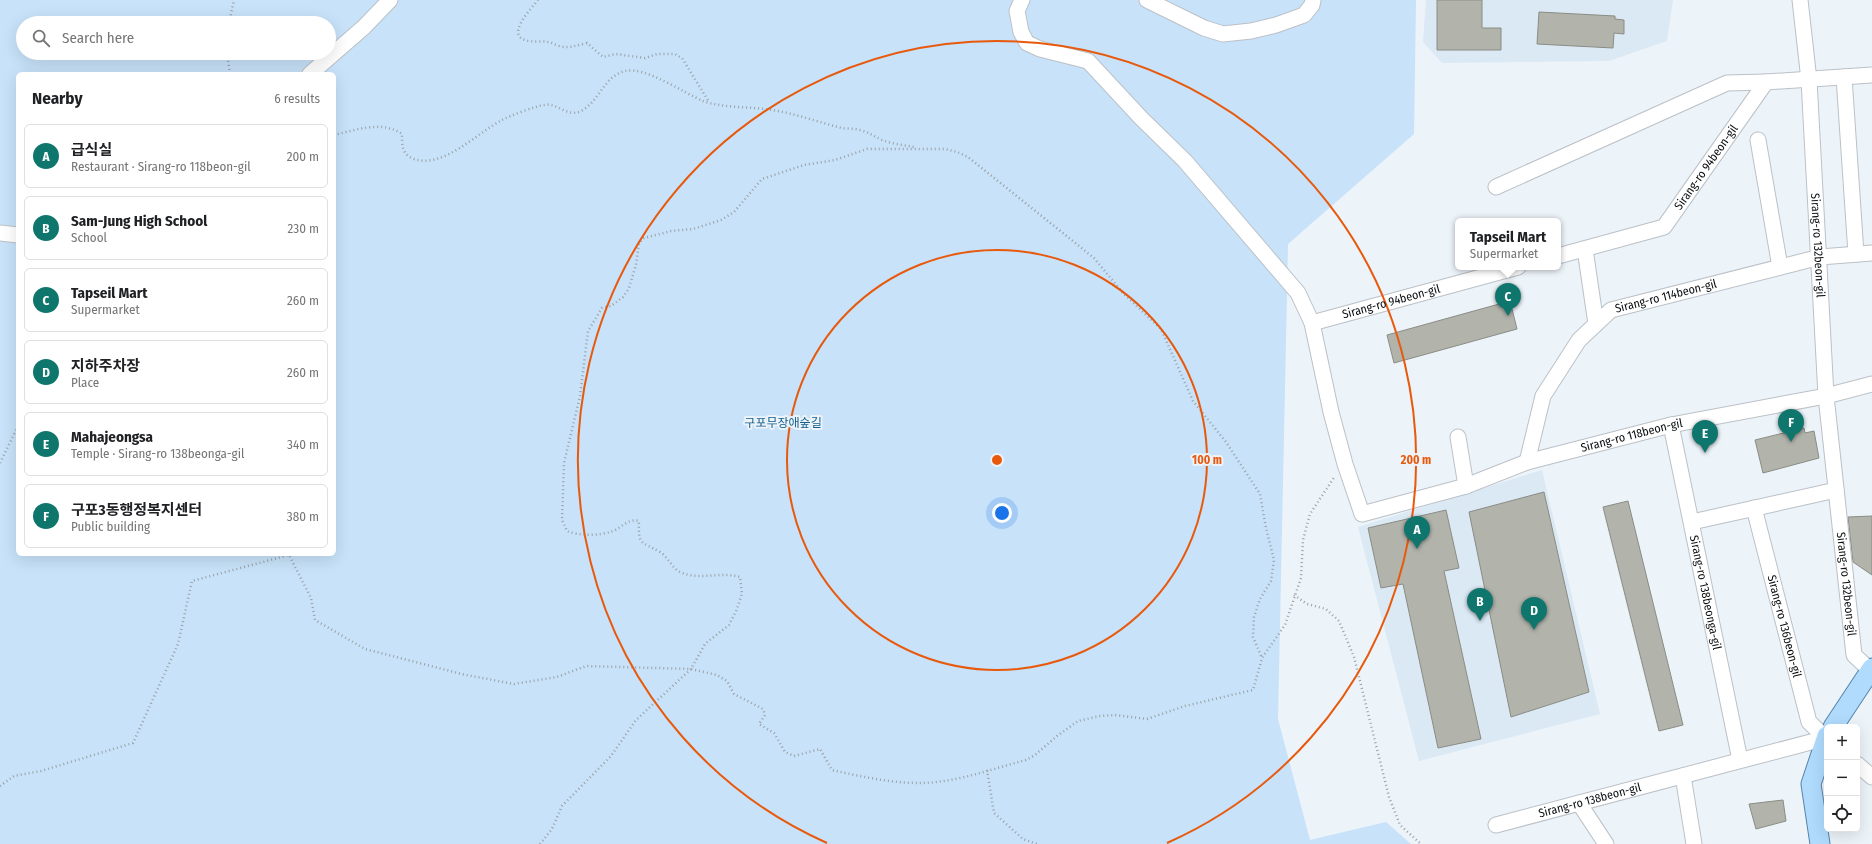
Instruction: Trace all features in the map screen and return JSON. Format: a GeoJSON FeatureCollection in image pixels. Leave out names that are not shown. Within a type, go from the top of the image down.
{"type":"FeatureCollection","features":[{"type":"Feature","properties":{"kind":"main road"},"geometry":{"type":"LineString","coordinates":[[1835,724],[1872,670]]}},
{"type":"Feature","properties":{"kind":"main road"},"geometry":{"type":"LineString","coordinates":[[1820,844],[1811,784],[1824,747]]}},
{"type":"Feature","properties":{"kind":"street"},"geometry":{"type":"LineString","coordinates":[[336,51],[364,27],[390,0]]}},
{"type":"Feature","properties":{"kind":"street","name":"Sirang-ro 118beon-gil"},"geometry":{"type":"LineString","coordinates":[[1022,0],[1017,11],[1021,32],[1027,43],[1040,49],[1088,61],[1141,118],[1185,161],[1238,224],[1276,265],[1298,293],[1312,323],[1331,412],[1345,464],[1362,514],[1466,486],[1527,462],[1671,425],[1826,396],[1872,384]]}},
{"type":"Feature","properties":{"kind":"street"},"geometry":{"type":"LineString","coordinates":[[1148,0],[1204,28],[1223,34],[1251,31],[1297,18],[1304,15],[1312,5],[1313,0]]}},
{"type":"Feature","properties":{"kind":"street","name":"Sirang-ro 132beon-gil"},"geometry":{"type":"LineString","coordinates":[[1800,0],[1809,80],[1820,256],[1826,396],[1836,490],[1854,655],[1872,670]]}},
{"type":"Feature","properties":{"kind":"street"},"geometry":{"type":"LineString","coordinates":[[312,72],[326,60]]}},
{"type":"Feature","properties":{"kind":"street"},"geometry":{"type":"LineString","coordinates":[[1496,187],[1727,83],[1809,80],[1872,75]]}},
{"type":"Feature","properties":{"kind":"street"},"geometry":{"type":"LineString","coordinates":[[1844,77],[1856,254]]}},
{"type":"Feature","properties":{"kind":"street","name":"Sirang-ro 94beon-gil"},"geometry":{"type":"LineString","coordinates":[[1561,255],[1664,227],[1766,82]]}},
{"type":"Feature","properties":{"kind":"street"},"geometry":{"type":"LineString","coordinates":[[1758,140],[1780,267]]}},
{"type":"Feature","properties":{"kind":"street"},"geometry":{"type":"LineString","coordinates":[[0,233],[16,235]]}},
{"type":"Feature","properties":{"kind":"street"},"geometry":{"type":"LineString","coordinates":[[1585,249],[1596,324]]}},
{"type":"Feature","properties":{"kind":"street","name":"Sirang-ro 114beon-gil"},"geometry":{"type":"LineString","coordinates":[[1527,462],[1543,396],[1579,340],[1612,310],[1820,256],[1872,253]]}},
{"type":"Feature","properties":{"kind":"street","name":"Sirang-ro 94beon-gil"},"geometry":{"type":"LineString","coordinates":[[1312,323],[1507,270]]}},
{"type":"Feature","properties":{"kind":"street","name":"Sirang-ro 138beonga-gil"},"geometry":{"type":"LineString","coordinates":[[1671,425],[1740,760]]}},
{"type":"Feature","properties":{"kind":"street"},"geometry":{"type":"LineString","coordinates":[[1458,437],[1466,486]]}},
{"type":"Feature","properties":{"kind":"street"},"geometry":{"type":"LineString","coordinates":[[1692,522],[1836,490]]}},
{"type":"Feature","properties":{"kind":"street","name":"Sirang-ro 136beon-gil"},"geometry":{"type":"LineString","coordinates":[[1754,508],[1809,722],[1824,732]]}},
{"type":"Feature","properties":{"kind":"street","name":"Sirang-ro 138beon-gil"},"geometry":{"type":"LineString","coordinates":[[1496,825],[1683,776],[1824,736]]}},
{"type":"Feature","properties":{"kind":"street"},"geometry":{"type":"LineString","coordinates":[[1860,767],[1872,777]]}},
{"type":"Feature","properties":{"kind":"street"},"geometry":{"type":"LineString","coordinates":[[1683,776],[1694,844]]}},
{"type":"Feature","properties":{"kind":"street"},"geometry":{"type":"LineString","coordinates":[[1579,803],[1606,844]]}},
{"type":"Feature","properties":{"kind":"path"},"geometry":{"type":"LineString","coordinates":[[231,16],[234,0]]}},
{"type":"Feature","properties":{"kind":"path"},"geometry":{"type":"LineString","coordinates":[[538,0],[518,28],[519,35],[522,39],[528,41],[550,42],[569,48],[587,43],[603,57],[616,54],[645,58],[657,54],[675,54],[682,58],[710,102]]}},
{"type":"Feature","properties":{"kind":"path"},"geometry":{"type":"LineString","coordinates":[[228,60],[230,72]]}},
{"type":"Feature","properties":{"kind":"path"},"geometry":{"type":"LineString","coordinates":[[336,135],[382,126],[395,129],[402,134],[402,144],[406,154],[411,158],[420,161],[435,160],[463,145],[503,119],[545,104],[573,113],[581,111],[614,76],[626,71],[638,71],[710,102],[738,107],[767,109],[803,116],[842,128],[858,129],[870,133],[882,140],[920,148]]}},
{"type":"Feature","properties":{"kind":"path"},"geometry":{"type":"LineString","coordinates":[[540,844],[552,829],[562,806],[611,756],[636,720],[691,669],[705,644],[729,625],[742,594],[740,577],[730,574],[712,576],[698,575],[678,571],[660,552],[641,542],[639,535],[639,521],[635,520],[625,523],[614,531],[579,534],[566,531],[562,520],[564,463],[579,401],[580,383],[586,357],[588,331],[602,308],[611,306],[623,297],[629,288],[636,265],[639,243],[644,238],[671,231],[693,229],[721,220],[734,212],[762,179],[804,165],[835,160],[868,149],[920,148],[945,149],[957,152],[981,166],[1094,258],[1123,293],[1161,329],[1193,401],[1226,442],[1260,494],[1274,560],[1271,581],[1260,599],[1254,617],[1253,637],[1262,658]]}},
{"type":"Feature","properties":{"kind":"path"},"geometry":{"type":"LineString","coordinates":[[0,463],[16,430]]}},
{"type":"Feature","properties":{"kind":"path"},"geometry":{"type":"LineString","coordinates":[[290,556],[310,598],[314,620],[365,649],[466,675],[514,684],[557,677],[586,666],[691,669],[717,675],[727,681],[734,694],[756,704],[763,709],[765,715],[759,724],[774,733],[785,752],[794,756],[820,749],[832,770],[873,778],[925,783],[945,781],[1026,760],[1078,721],[1100,716],[1115,715],[1147,719],[1185,706],[1253,690],[1262,658],[1285,625],[1301,578],[1303,540],[1310,514],[1332,478],[1345,464]]}},
{"type":"Feature","properties":{"kind":"path"},"geometry":{"type":"LineString","coordinates":[[0,786],[14,776],[41,771],[133,743],[178,644],[192,581],[286,556]]}},
{"type":"Feature","properties":{"kind":"path"},"geometry":{"type":"LineString","coordinates":[[1294,595],[1307,604],[1326,609],[1339,621],[1354,657],[1389,797],[1400,825],[1421,844]]}},
{"type":"Feature","properties":{"kind":"path"},"geometry":{"type":"LineString","coordinates":[[987,770],[994,813],[1023,839],[1037,844]]}},
{"type":"Feature","properties":{"kind":"shaded area"},"geometry":{"type":"Polygon","coordinates":[[[1426,0],[1673,0],[1667,41],[1609,61],[1442,63],[1423,42],[1426,0]]]}},
{"type":"Feature","properties":{"kind":"shaded area"},"geometry":{"type":"Polygon","coordinates":[[[1542,470],[1600,714],[1419,761],[1358,527],[1542,470]]]}},
{"type":"Feature","properties":{"kind":"green space","name":"구포무장애숲길"},"geometry":{"type":"Polygon","coordinates":[[[0,0],[1416,0],[1414,134],[1288,244],[1278,719],[1310,840],[1386,822],[1411,844],[0,844],[0,0]]]}},
{"type":"Feature","properties":{"kind":"building"},"geometry":{"type":"Polygon","coordinates":[[[1437,0],[1482,0],[1482,28],[1501,28],[1501,50],[1437,50],[1437,0]]]}},
{"type":"Feature","properties":{"kind":"building"},"geometry":{"type":"Polygon","coordinates":[[[1539,12],[1615,16],[1615,19],[1624,20],[1624,34],[1614,33],[1613,48],[1537,44],[1539,12]]]}},
{"type":"Feature","properties":{"kind":"building"},"geometry":{"type":"Polygon","coordinates":[[[1510,301],[1517,329],[1394,363],[1387,335],[1510,301]]]}},
{"type":"Feature","properties":{"kind":"building"},"geometry":{"type":"Polygon","coordinates":[[[1804,428],[1805,433],[1814,431],[1819,458],[1763,473],[1755,440],[1804,428]]]}},
{"type":"Feature","properties":{"kind":"building"},"geometry":{"type":"Polygon","coordinates":[[[1544,492],[1589,692],[1511,717],[1469,512],[1544,492]]]}},
{"type":"Feature","properties":{"kind":"building"},"geometry":{"type":"Polygon","coordinates":[[[1628,501],[1683,725],[1659,731],[1603,507],[1628,501]]]}},
{"type":"Feature","properties":{"kind":"building"},"geometry":{"type":"Polygon","coordinates":[[[1446,510],[1459,568],[1444,571],[1481,739],[1438,748],[1403,584],[1381,588],[1368,528],[1446,510]]]}},
{"type":"Feature","properties":{"kind":"building"},"geometry":{"type":"Polygon","coordinates":[[[1872,516],[1872,575],[1853,562],[1848,517],[1872,516]]]}},
{"type":"Feature","properties":{"kind":"building"},"geometry":{"type":"Polygon","coordinates":[[[1783,800],[1786,821],[1756,829],[1749,804],[1783,800]]]}},
{"type":"Feature","properties":{"kind":"place","name":"Tapseil Mart"},"geometry":{"type":"Point","coordinates":[1508,316]}},
{"type":"Feature","properties":{"kind":"place","name":"구포3동행정복지센터"},"geometry":{"type":"Point","coordinates":[1791,442]}},
{"type":"Feature","properties":{"kind":"place","name":"Mahajeongsa"},"geometry":{"type":"Point","coordinates":[1705,453]}},
{"type":"Feature","properties":{"kind":"place","name":"급식실"},"geometry":{"type":"Point","coordinates":[1417,549]}},
{"type":"Feature","properties":{"kind":"place","name":"Sam-Jung High School"},"geometry":{"type":"Point","coordinates":[1480,621]}},
{"type":"Feature","properties":{"kind":"place","name":"지하주차장"},"geometry":{"type":"Point","coordinates":[1534,630]}}]}
